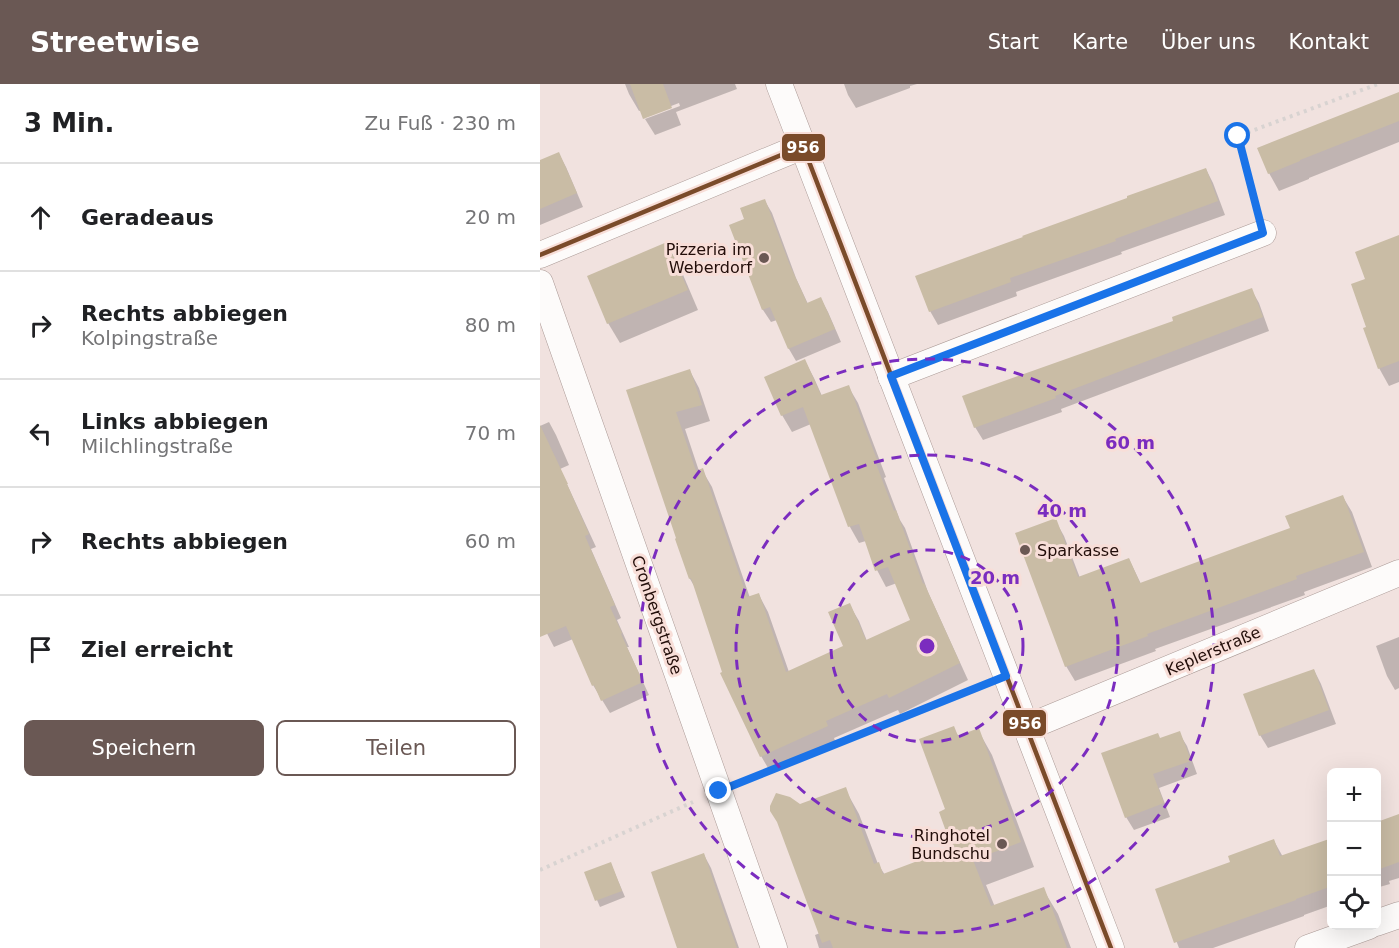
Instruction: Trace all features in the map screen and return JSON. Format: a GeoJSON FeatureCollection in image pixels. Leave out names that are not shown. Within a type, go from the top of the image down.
{"type":"FeatureCollection","features":[{"type":"Feature","properties":{"kind":"street"},"geometry":{"type":"LineString","coordinates":[[779,84],[1111,948]]}},
{"type":"Feature","properties":{"kind":"street"},"geometry":{"type":"LineString","coordinates":[[540,255],[803,146]]}},
{"type":"Feature","properties":{"kind":"street"},"geometry":{"type":"LineString","coordinates":[[891,376],[1263,233]]}},
{"type":"Feature","properties":{"kind":"street","name":"Cronbergstraße"},"geometry":{"type":"LineString","coordinates":[[540,283],[774,948]]}},
{"type":"Feature","properties":{"kind":"street","name":"Keplerstraße"},"geometry":{"type":"LineString","coordinates":[[1026,728],[1399,573]]}},
{"type":"Feature","properties":{"kind":"street"},"geometry":{"type":"LineString","coordinates":[[1381,922],[1399,915]]}},
{"type":"Feature","properties":{"kind":"street"},"geometry":{"type":"LineString","coordinates":[[1308,948],[1358,930]]}},
{"type":"Feature","properties":{"kind":"path"},"geometry":{"type":"LineString","coordinates":[[1263,233],[1238,136],[1378,84]]}},
{"type":"Feature","properties":{"kind":"path"},"geometry":{"type":"LineString","coordinates":[[540,870],[719,791],[1006,676]]}},
{"type":"Feature","properties":{"kind":"building"},"geometry":{"type":"Polygon","coordinates":[[[630,84],[663,84],[672,108],[643,119],[630,84]]]}},
{"type":"Feature","properties":{"kind":"building"},"geometry":{"type":"Polygon","coordinates":[[[1399,92],[1399,121],[1268,174],[1257,148],[1399,92]]]}},
{"type":"Feature","properties":{"kind":"building"},"geometry":{"type":"Polygon","coordinates":[[[559,152],[577,193],[540,209],[540,160],[559,152]]]}},
{"type":"Feature","properties":{"kind":"building"},"geometry":{"type":"Polygon","coordinates":[[[1206,168],[1218,201],[1115,239],[1116,241],[1010,278],[1011,282],[929,312],[915,276],[1206,168]]]}},
{"type":"Feature","properties":{"kind":"building"},"geometry":{"type":"Polygon","coordinates":[[[765,199],[807,303],[821,297],[835,329],[788,349],[770,307],[762,310],[729,225],[744,219],[740,208],[765,199]]]}},
{"type":"Feature","properties":{"kind":"building"},"geometry":{"type":"Polygon","coordinates":[[[1399,235],[1399,361],[1378,369],[1363,328],[1366,327],[1351,284],[1365,279],[1355,252],[1399,235]]]}},
{"type":"Feature","properties":{"kind":"building"},"geometry":{"type":"Polygon","coordinates":[[[667,242],[688,290],[607,324],[587,276],[667,242]]]}},
{"type":"Feature","properties":{"kind":"building"},"geometry":{"type":"Polygon","coordinates":[[[1252,288],[1263,317],[974,428],[962,396],[1173,321],[1172,317],[1252,288]]]}},
{"type":"Feature","properties":{"kind":"building"},"geometry":{"type":"Polygon","coordinates":[[[805,359],[821,395],[849,385],[877,460],[875,461],[923,584],[960,663],[889,698],[887,694],[826,721],[828,726],[760,757],[720,673],[722,672],[691,578],[689,579],[675,539],[626,390],[690,369],[702,405],[676,412],[696,471],[703,468],[747,597],[759,593],[786,672],[843,646],[828,612],[850,603],[866,640],[910,620],[888,567],[875,571],[859,524],[848,527],[803,407],[781,416],[764,377],[805,359]]]}},
{"type":"Feature","properties":{"kind":"building"},"geometry":{"type":"Polygon","coordinates":[[[540,425],[589,534],[585,536],[615,605],[610,607],[643,682],[601,701],[594,685],[592,686],[566,626],[540,637],[540,425]]]}},
{"type":"Feature","properties":{"kind":"building"},"geometry":{"type":"Polygon","coordinates":[[[1343,495],[1364,552],[1296,576],[1297,579],[1065,667],[1015,533],[1056,518],[1078,577],[1129,558],[1140,583],[1290,528],[1285,516],[1343,495]]]}},
{"type":"Feature","properties":{"kind":"building"},"geometry":{"type":"Polygon","coordinates":[[[1314,669],[1329,710],[1259,736],[1243,694],[1314,669]]]}},
{"type":"Feature","properties":{"kind":"building"},"geometry":{"type":"Polygon","coordinates":[[[954,726],[958,736],[979,728],[1021,842],[973,860],[991,906],[1044,887],[1067,948],[833,948],[830,940],[822,943],[777,822],[770,811],[776,793],[790,797],[800,804],[846,787],[874,864],[879,862],[883,874],[952,848],[939,812],[945,809],[919,739],[954,726]]]}},
{"type":"Feature","properties":{"kind":"building"},"geometry":{"type":"Polygon","coordinates":[[[1180,731],[1191,761],[1153,774],[1164,803],[1125,818],[1101,753],[1158,733],[1160,738],[1180,731]]]}},
{"type":"Feature","properties":{"kind":"building"},"geometry":{"type":"Polygon","coordinates":[[[1399,814],[1399,862],[1381,869],[1381,822],[1399,814]]]}},
{"type":"Feature","properties":{"kind":"building"},"geometry":{"type":"Polygon","coordinates":[[[1274,839],[1280,856],[1327,840],[1327,888],[1174,943],[1155,889],[1230,862],[1228,856],[1274,839]]]}},
{"type":"Feature","properties":{"kind":"building"},"geometry":{"type":"Polygon","coordinates":[[[704,853],[737,948],[677,948],[651,872],[704,853]]]}},
{"type":"Feature","properties":{"kind":"building"},"geometry":{"type":"Polygon","coordinates":[[[611,862],[622,891],[595,901],[584,872],[611,862]]]}},
{"type":"Feature","properties":{"kind":"transit line","name":"956"},"geometry":{"type":"LineString","coordinates":[[540,255],[803,146],[1111,948]]}},
{"type":"Feature","properties":{"kind":"place","name":"Pizzeria im Weberdorf"},"geometry":{"type":"Point","coordinates":[764,258]}},
{"type":"Feature","properties":{"kind":"place","name":"Sparkasse"},"geometry":{"type":"Point","coordinates":[1025,550]}},
{"type":"Feature","properties":{"kind":"place","name":"Ringhotel Bundschu"},"geometry":{"type":"Point","coordinates":[1002,844]}},
{"type":"Feature","properties":{"kind":"route"},"geometry":{"type":"LineString","coordinates":[[719,791],[1006,676],[891,376],[1263,233],[1238,136]]}}]}
